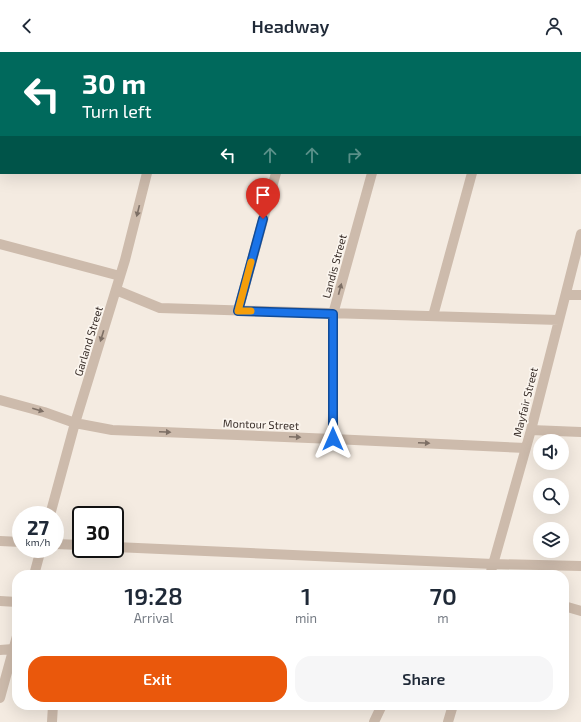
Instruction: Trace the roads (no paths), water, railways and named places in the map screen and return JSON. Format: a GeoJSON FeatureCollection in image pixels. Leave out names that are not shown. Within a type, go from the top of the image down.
{"type":"FeatureCollection","features":[{"type":"Feature","properties":{"kind":"street","name":"Garland Street"},"geometry":{"type":"LineString","coordinates":[[53,506],[120,276],[147,174]]}},
{"type":"Feature","properties":{"kind":"street"},"geometry":{"type":"LineString","coordinates":[[238,311],[276,174]]}},
{"type":"Feature","properties":{"kind":"street","name":"Landis Street"},"geometry":{"type":"LineString","coordinates":[[333,439],[333,314],[372,174]]}},
{"type":"Feature","properties":{"kind":"street"},"geometry":{"type":"LineString","coordinates":[[433,316],[472,174]]}},
{"type":"Feature","properties":{"kind":"street","name":"Mayfair Street"},"geometry":{"type":"LineString","coordinates":[[491,570],[531,430],[581,234]]}},
{"type":"Feature","properties":{"kind":"street"},"geometry":{"type":"LineString","coordinates":[[0,244],[120,276]]}},
{"type":"Feature","properties":{"kind":"street"},"geometry":{"type":"LineString","coordinates":[[116,290],[160,308],[559,320]]}},
{"type":"Feature","properties":{"kind":"street"},"geometry":{"type":"LineString","coordinates":[[566,295],[581,295]]}},
{"type":"Feature","properties":{"kind":"street","name":"Montour Street"},"geometry":{"type":"LineString","coordinates":[[0,400],[44,412],[76,423],[112,430],[526,448]]}},
{"type":"Feature","properties":{"kind":"street"},"geometry":{"type":"LineString","coordinates":[[531,430],[581,432]]}},
{"type":"Feature","properties":{"kind":"street"},"geometry":{"type":"LineString","coordinates":[[0,541],[12,542]]}},
{"type":"Feature","properties":{"kind":"street"},"geometry":{"type":"LineString","coordinates":[[124,547],[493,564],[581,566]]}},
{"type":"Feature","properties":{"kind":"street"},"geometry":{"type":"LineString","coordinates":[[35,570],[39,558]]}},
{"type":"Feature","properties":{"kind":"street"},"geometry":{"type":"LineString","coordinates":[[0,601],[12,602]]}},
{"type":"Feature","properties":{"kind":"street"},"geometry":{"type":"LineString","coordinates":[[569,607],[581,611]]}},
{"type":"Feature","properties":{"kind":"street"},"geometry":{"type":"LineString","coordinates":[[0,650],[12,649]]}},
{"type":"Feature","properties":{"kind":"street"},"geometry":{"type":"LineString","coordinates":[[0,698],[12,656]]}},
{"type":"Feature","properties":{"kind":"street"},"geometry":{"type":"LineString","coordinates":[[52,722],[53,710]]}},
{"type":"Feature","properties":{"kind":"street"},"geometry":{"type":"LineString","coordinates":[[374,722],[380,710]]}},
{"type":"Feature","properties":{"kind":"street"},"geometry":{"type":"LineString","coordinates":[[448,722],[452,710]]}}]}
